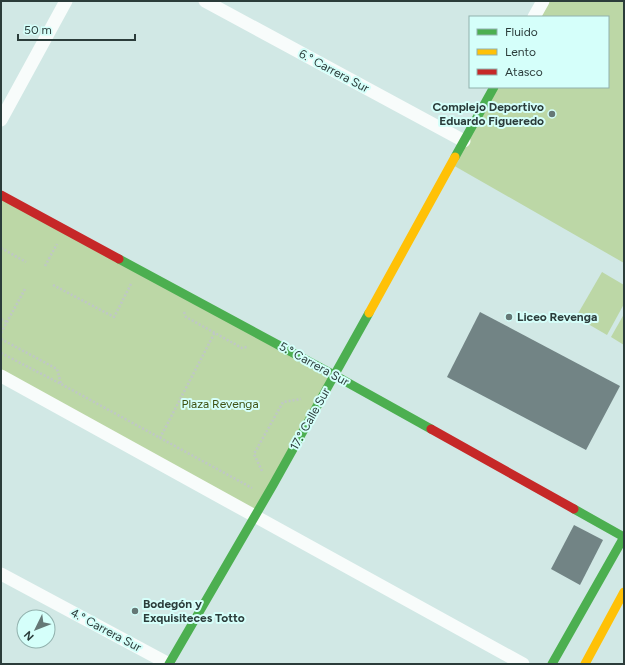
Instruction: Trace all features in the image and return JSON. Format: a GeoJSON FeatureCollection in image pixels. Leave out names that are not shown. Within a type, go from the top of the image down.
{"type":"FeatureCollection","features":[{"type":"Feature","properties":{"kind":"street"},"geometry":{"type":"LineString","coordinates":[[1,120],[66,1]]}},
{"type":"Feature","properties":{"kind":"street","name":"6.° Carrera Sur"},"geometry":{"type":"LineString","coordinates":[[205,1],[464,141]]}},
{"type":"Feature","properties":{"kind":"street"},"geometry":{"type":"LineString","coordinates":[[535,16],[543,1]]}},
{"type":"Feature","properties":{"kind":"street","name":"17.° Calle Sur"},"geometry":{"type":"LineString","coordinates":[[169,664],[256,515],[493,88]]}},
{"type":"Feature","properties":{"kind":"street","name":"5.° Carrera Sur"},"geometry":{"type":"LineString","coordinates":[[1,195],[334,375],[624,537]]}},
{"type":"Feature","properties":{"kind":"street"},"geometry":{"type":"LineString","coordinates":[[1,376],[256,515],[523,664]]}},
{"type":"Feature","properties":{"kind":"street"},"geometry":{"type":"LineString","coordinates":[[552,664],[624,537]]}},
{"type":"Feature","properties":{"kind":"street","name":"4.° Carrera Sur"},"geometry":{"type":"LineString","coordinates":[[1,574],[169,664]]}},
{"type":"Feature","properties":{"kind":"street"},"geometry":{"type":"LineString","coordinates":[[585,664],[624,592]]}},
{"type":"Feature","properties":{"kind":"path"},"geometry":{"type":"LineString","coordinates":[[45,266],[58,240]]}},
{"type":"Feature","properties":{"kind":"path"},"geometry":{"type":"LineString","coordinates":[[1,248],[26,262]]}},
{"type":"Feature","properties":{"kind":"path"},"geometry":{"type":"LineString","coordinates":[[53,286],[114,317],[133,280]]}},
{"type":"Feature","properties":{"kind":"path"},"geometry":{"type":"LineString","coordinates":[[1,333],[25,289]]}},
{"type":"Feature","properties":{"kind":"path"},"geometry":{"type":"LineString","coordinates":[[1,319],[7,322]]}},
{"type":"Feature","properties":{"kind":"path"},"geometry":{"type":"LineString","coordinates":[[160,438],[215,332]]}},
{"type":"Feature","properties":{"kind":"path"},"geometry":{"type":"LineString","coordinates":[[1,339],[57,370],[61,384]]}},
{"type":"Feature","properties":{"kind":"path"},"geometry":{"type":"LineString","coordinates":[[1,353],[61,384],[258,492]]}},
{"type":"Feature","properties":{"kind":"path"},"geometry":{"type":"LineString","coordinates":[[265,476],[254,454],[283,402],[307,398]]}},
{"type":"Feature","properties":{"kind":"green space","name":"Complejo Deportivo Eduardo Figueredo"},"geometry":{"type":"Polygon","coordinates":[[[543,1],[624,1],[624,263],[451,164],[493,88],[609,88],[609,16],[535,16],[543,1]]]}},
{"type":"Feature","properties":{"kind":"green space","name":"Plaza Revenga"},"geometry":{"type":"Polygon","coordinates":[[[1,198],[332,375],[255,514],[1,374],[1,198]]]}},
{"type":"Feature","properties":{"kind":"green space"},"geometry":{"type":"Polygon","coordinates":[[[602,272],[624,285],[624,304],[607,335],[576,317],[602,272]]]}},
{"type":"Feature","properties":{"kind":"green space"},"geometry":{"type":"Polygon","coordinates":[[[624,314],[624,345],[611,337],[624,314]]]}},
{"type":"Feature","properties":{"kind":"building"},"geometry":{"type":"Polygon","coordinates":[[[480,312],[620,386],[586,450],[447,377],[480,312]]]}},
{"type":"Feature","properties":{"kind":"building"},"geometry":{"type":"Polygon","coordinates":[[[574,525],[603,540],[580,585],[551,569],[574,525]]]}},
{"type":"Feature","properties":{"kind":"traffic: fast"},"geometry":{"type":"LineString","coordinates":[[455,157],[493,88]]}},
{"type":"Feature","properties":{"kind":"traffic: fast"},"geometry":{"type":"LineString","coordinates":[[119,259],[431,429]]}},
{"type":"Feature","properties":{"kind":"traffic: fast"},"geometry":{"type":"LineString","coordinates":[[169,664],[273,485],[369,313]]}},
{"type":"Feature","properties":{"kind":"traffic: fast"},"geometry":{"type":"LineString","coordinates":[[574,509],[624,537]]}},
{"type":"Feature","properties":{"kind":"traffic: fast"},"geometry":{"type":"LineString","coordinates":[[552,664],[624,537]]}},
{"type":"Feature","properties":{"kind":"traffic: slow"},"geometry":{"type":"LineString","coordinates":[[369,313],[455,157]]}},
{"type":"Feature","properties":{"kind":"traffic: slow"},"geometry":{"type":"LineString","coordinates":[[585,664],[624,592]]}},
{"type":"Feature","properties":{"kind":"traffic: jam"},"geometry":{"type":"LineString","coordinates":[[1,195],[119,259]]}},
{"type":"Feature","properties":{"kind":"traffic: jam"},"geometry":{"type":"LineString","coordinates":[[431,429],[574,509]]}},
{"type":"Feature","properties":{"kind":"place","name":"Complejo Deportivo Eduardo Figueredo"},"geometry":{"type":"Point","coordinates":[552,114]}},
{"type":"Feature","properties":{"kind":"place","name":"Liceo Revenga"},"geometry":{"type":"Point","coordinates":[509,317]}},
{"type":"Feature","properties":{"kind":"place","name":"Bodegón y Exquisiteces Totto"},"geometry":{"type":"Point","coordinates":[135,611]}}]}
